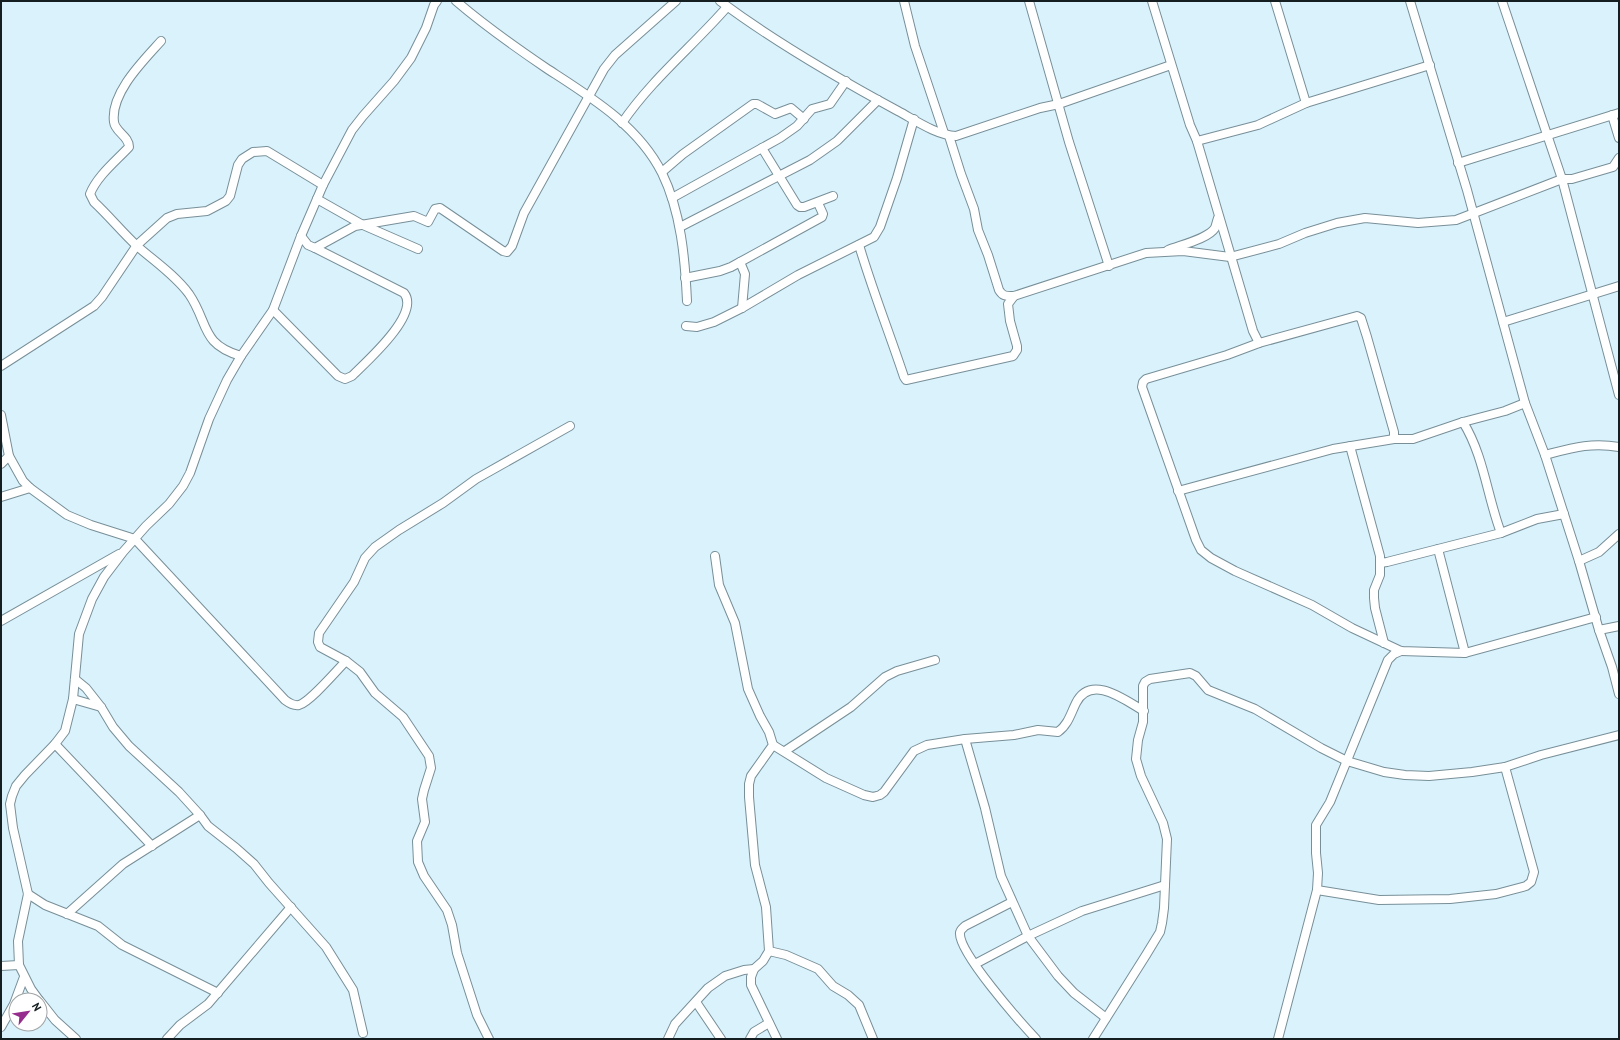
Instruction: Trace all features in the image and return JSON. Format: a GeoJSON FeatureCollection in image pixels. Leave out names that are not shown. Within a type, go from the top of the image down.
{"type":"FeatureCollection","features":[{"type":"Feature","properties":{"kind":"street"},"geometry":{"type":"LineString","coordinates":[[33,992],[24,977],[19,965],[18,941],[28,894],[10,804],[16,786],[65,731],[74,700],[79,634],[92,599],[104,577],[123,552],[146,526],[169,504],[183,486],[190,473],[209,419],[218,399],[241,356],[273,310],[301,236],[323,185],[352,130],[394,81],[411,58],[437,1]]}},
{"type":"Feature","properties":{"kind":"street"},"geometry":{"type":"LineString","coordinates":[[456,1],[520,50],[610,111],[646,149],[662,172],[672,198],[680,227],[686,278],[686,301]]}},
{"type":"Feature","properties":{"kind":"street"},"geometry":{"type":"LineString","coordinates":[[315,248],[350,228],[362,225],[414,216],[428,222],[435,209],[440,208],[503,251],[507,252],[512,246],[524,213],[604,69],[614,55],[676,1]]}},
{"type":"Feature","properties":{"kind":"street"},"geometry":{"type":"LineString","coordinates":[[720,1],[799,55],[914,119],[946,134],[956,136],[1040,108],[1059,104],[1172,65]]}},
{"type":"Feature","properties":{"kind":"street"},"geometry":{"type":"LineString","coordinates":[[904,1],[915,46],[974,209],[978,230],[999,290],[1005,296],[1014,296],[1146,253],[1183,252],[1230,257],[1279,244],[1337,223],[1365,218],[1418,223],[1456,220],[1562,179],[1572,179],[1612,166],[1619,158]]}},
{"type":"Feature","properties":{"kind":"street"},"geometry":{"type":"LineString","coordinates":[[1029,1],[1069,142],[1109,266]]}},
{"type":"Feature","properties":{"kind":"street"},"geometry":{"type":"LineString","coordinates":[[1152,1],[1196,141],[1252,331],[1259,343]]}},
{"type":"Feature","properties":{"kind":"street"},"geometry":{"type":"LineString","coordinates":[[1275,1],[1306,103]]}},
{"type":"Feature","properties":{"kind":"street"},"geometry":{"type":"LineString","coordinates":[[1410,1],[1430,65],[1525,403],[1545,455],[1579,561],[1599,630],[1612,667],[1619,694]]}},
{"type":"Feature","properties":{"kind":"street"},"geometry":{"type":"LineString","coordinates":[[1502,1],[1562,179],[1619,394]]}},
{"type":"Feature","properties":{"kind":"street"},"geometry":{"type":"LineString","coordinates":[[622,123],[657,78],[699,38],[727,6]]}},
{"type":"Feature","properties":{"kind":"street"},"geometry":{"type":"LineString","coordinates":[[161,40],[132,75],[117,100],[113,121],[128,143],[129,147],[102,176],[90,194],[94,202],[137,245],[182,285],[213,340],[227,352],[241,356]]}},
{"type":"Feature","properties":{"kind":"street"},"geometry":{"type":"LineString","coordinates":[[1196,141],[1258,125],[1306,103],[1430,65]]}},
{"type":"Feature","properties":{"kind":"street"},"geometry":{"type":"LineString","coordinates":[[672,198],[780,138],[804,119],[812,109],[830,104],[846,81]]}},
{"type":"Feature","properties":{"kind":"street"},"geometry":{"type":"LineString","coordinates":[[680,227],[779,177],[826,149],[878,100]]}},
{"type":"Feature","properties":{"kind":"street"},"geometry":{"type":"LineString","coordinates":[[662,172],[683,154],[755,103],[775,114],[791,108],[804,119]]}},
{"type":"Feature","properties":{"kind":"street"},"geometry":{"type":"LineString","coordinates":[[1458,163],[1615,114],[1619,138]]}},
{"type":"Feature","properties":{"kind":"street"},"geometry":{"type":"LineString","coordinates":[[686,326],[697,327],[714,322],[742,308],[798,275],[874,237],[880,227],[897,178],[914,119]]}},
{"type":"Feature","properties":{"kind":"street"},"geometry":{"type":"LineString","coordinates":[[762,148],[797,205],[804,207],[818,203],[832,196]]}},
{"type":"Feature","properties":{"kind":"street"},"geometry":{"type":"LineString","coordinates":[[1,366],[94,306],[102,297],[137,245],[167,218],[177,214],[207,211],[226,201],[230,196],[238,165],[242,159],[253,152],[267,151],[323,185]]}},
{"type":"Feature","properties":{"kind":"street"},"geometry":{"type":"LineString","coordinates":[[317,199],[362,225],[418,249]]}},
{"type":"Feature","properties":{"kind":"street"},"geometry":{"type":"LineString","coordinates":[[686,278],[720,271],[740,262],[822,217],[823,214],[818,203]]}},
{"type":"Feature","properties":{"kind":"street"},"geometry":{"type":"LineString","coordinates":[[1160,253],[1206,235],[1215,227],[1218,218]]}},
{"type":"Feature","properties":{"kind":"street"},"geometry":{"type":"LineString","coordinates":[[273,310],[338,376],[345,379],[352,376],[394,333],[404,314],[408,302],[404,293],[308,245],[301,236]]}},
{"type":"Feature","properties":{"kind":"street"},"geometry":{"type":"LineString","coordinates":[[858,245],[872,291],[888,328],[906,380],[1013,356],[1017,350],[1017,346],[1010,321],[1008,304],[1014,296]]}},
{"type":"Feature","properties":{"kind":"street"},"geometry":{"type":"LineString","coordinates":[[740,262],[745,276],[742,308]]}},
{"type":"Feature","properties":{"kind":"street"},"geometry":{"type":"LineString","coordinates":[[1503,322],[1619,286]]}},
{"type":"Feature","properties":{"kind":"street"},"geometry":{"type":"LineString","coordinates":[[1394,439],[1394,432],[1361,318],[1356,316],[1259,343],[1227,355],[1146,379],[1143,382],[1142,387],[1196,540],[1201,550],[1210,558],[1235,571],[1312,605],[1352,628],[1401,651],[1465,653],[1596,617]]}},
{"type":"Feature","properties":{"kind":"street"},"geometry":{"type":"LineString","coordinates":[[1178,491],[1333,449],[1394,439],[1413,439],[1525,403]]}},
{"type":"Feature","properties":{"kind":"street"},"geometry":{"type":"LineString","coordinates":[[1,415],[2,430],[9,456],[23,481],[30,488],[67,515],[90,525],[135,539],[285,700],[292,704],[300,705],[346,661]]}},
{"type":"Feature","properties":{"kind":"street"},"geometry":{"type":"LineString","coordinates":[[1463,422],[1478,453],[1496,521],[1501,533]]}},
{"type":"Feature","properties":{"kind":"street"},"geometry":{"type":"LineString","coordinates":[[488,1039],[477,1015],[457,953],[452,924],[447,910],[424,876],[418,862],[417,842],[425,822],[423,795],[431,768],[431,762],[417,736],[403,717],[375,693],[360,672],[346,661],[320,647],[318,642],[320,633],[354,582],[365,558],[387,538],[443,503],[476,479],[570,426]]}},
{"type":"Feature","properties":{"kind":"street"},"geometry":{"type":"LineString","coordinates":[[1545,455],[1583,445],[1603,444],[1619,446]]}},
{"type":"Feature","properties":{"kind":"street"},"geometry":{"type":"LineString","coordinates":[[1350,446],[1378,548],[1380,575],[1374,590],[1374,598],[1384,643]]}},
{"type":"Feature","properties":{"kind":"street"},"geometry":{"type":"LineString","coordinates":[[1,464],[9,456]]}},
{"type":"Feature","properties":{"kind":"street"},"geometry":{"type":"LineString","coordinates":[[1,497],[30,488]]}},
{"type":"Feature","properties":{"kind":"street"},"geometry":{"type":"LineString","coordinates":[[1380,563],[1501,533],[1538,519],[1564,514]]}},
{"type":"Feature","properties":{"kind":"street"},"geometry":{"type":"LineString","coordinates":[[1579,561],[1598,552],[1619,534]]}},
{"type":"Feature","properties":{"kind":"street"},"geometry":{"type":"LineString","coordinates":[[1438,549],[1465,653]]}},
{"type":"Feature","properties":{"kind":"street"},"geometry":{"type":"LineString","coordinates":[[1,621],[123,552]]}},
{"type":"Feature","properties":{"kind":"street"},"geometry":{"type":"LineString","coordinates":[[715,556],[719,584],[735,623],[748,689],[769,732],[773,745],[785,751],[826,778],[864,795],[873,797],[880,796],[914,751],[927,746],[965,739],[1014,735],[1038,730],[1058,732],[1066,724],[1076,701],[1088,691],[1096,689],[1106,690],[1144,711]]}},
{"type":"Feature","properties":{"kind":"street"},"geometry":{"type":"LineString","coordinates":[[1599,630],[1619,626]]}},
{"type":"Feature","properties":{"kind":"street"},"geometry":{"type":"LineString","coordinates":[[1278,1039],[1317,890],[1316,825],[1330,802],[1388,660],[1394,654],[1401,651]]}},
{"type":"Feature","properties":{"kind":"street"},"geometry":{"type":"LineString","coordinates":[[785,751],[851,707],[885,677],[898,671],[935,660]]}},
{"type":"Feature","properties":{"kind":"street"},"geometry":{"type":"LineString","coordinates":[[1093,1039],[1160,932],[1164,908],[1167,839],[1163,823],[1141,776],[1136,759],[1138,740],[1143,722],[1143,691],[1145,682],[1156,678],[1190,673],[1196,676],[1208,690],[1255,708],[1321,748],[1346,761],[1377,771],[1405,775],[1429,776],[1465,773],[1505,767],[1542,755],[1619,736]]}},
{"type":"Feature","properties":{"kind":"street"},"geometry":{"type":"LineString","coordinates":[[75,679],[86,688],[101,707],[113,727],[129,746],[179,792],[213,830],[254,864],[272,888],[326,947],[353,990],[363,1033]]}},
{"type":"Feature","properties":{"kind":"street"},"geometry":{"type":"LineString","coordinates":[[74,700],[101,707]]}},
{"type":"Feature","properties":{"kind":"street"},"geometry":{"type":"LineString","coordinates":[[965,739],[985,808],[1001,876],[1028,936],[1054,971],[1069,987],[1106,1018]]}},
{"type":"Feature","properties":{"kind":"street"},"geometry":{"type":"LineString","coordinates":[[55,744],[152,846]]}},
{"type":"Feature","properties":{"kind":"street"},"geometry":{"type":"LineString","coordinates":[[773,745],[751,776],[748,797],[755,865],[766,907],[769,951],[763,961],[754,970],[751,977],[751,985],[777,1039]]}},
{"type":"Feature","properties":{"kind":"street"},"geometry":{"type":"LineString","coordinates":[[1317,890],[1379,900],[1450,899],[1496,894],[1526,886],[1531,882],[1534,872],[1505,767]]}},
{"type":"Feature","properties":{"kind":"street"},"geometry":{"type":"LineString","coordinates":[[66,914],[124,864],[200,815]]}},
{"type":"Feature","properties":{"kind":"street"},"geometry":{"type":"LineString","coordinates":[[975,964],[1028,936],[1094,906],[1165,885]]}},
{"type":"Feature","properties":{"kind":"street"},"geometry":{"type":"LineString","coordinates":[[28,894],[45,906],[98,926],[122,945],[218,992]]}},
{"type":"Feature","properties":{"kind":"street"},"geometry":{"type":"LineString","coordinates":[[1012,902],[965,926],[960,933],[961,938],[975,964],[1016,1017],[1036,1039]]}},
{"type":"Feature","properties":{"kind":"street"},"geometry":{"type":"LineString","coordinates":[[167,1039],[180,1025],[208,1004],[291,907]]}},
{"type":"Feature","properties":{"kind":"street"},"geometry":{"type":"LineString","coordinates":[[769,951],[786,955],[818,968],[833,986],[848,995],[859,1005],[873,1039]]}},
{"type":"Feature","properties":{"kind":"street"},"geometry":{"type":"LineString","coordinates":[[1,966],[19,965]]}},
{"type":"Feature","properties":{"kind":"street"},"geometry":{"type":"LineString","coordinates":[[668,1039],[675,1024],[708,988],[725,976],[744,970],[754,970]]}},
{"type":"Feature","properties":{"kind":"street"},"geometry":{"type":"LineString","coordinates":[[1,1027],[14,1004],[24,977]]}},
{"type":"Feature","properties":{"kind":"street"},"geometry":{"type":"LineString","coordinates":[[696,1002],[721,1039]]}},
{"type":"Feature","properties":{"kind":"street"},"geometry":{"type":"LineString","coordinates":[[48,1012],[76,1039]]}},
{"type":"Feature","properties":{"kind":"street"},"geometry":{"type":"LineString","coordinates":[[750,1039],[754,1032],[761,1026],[769,1023]]}}]}
